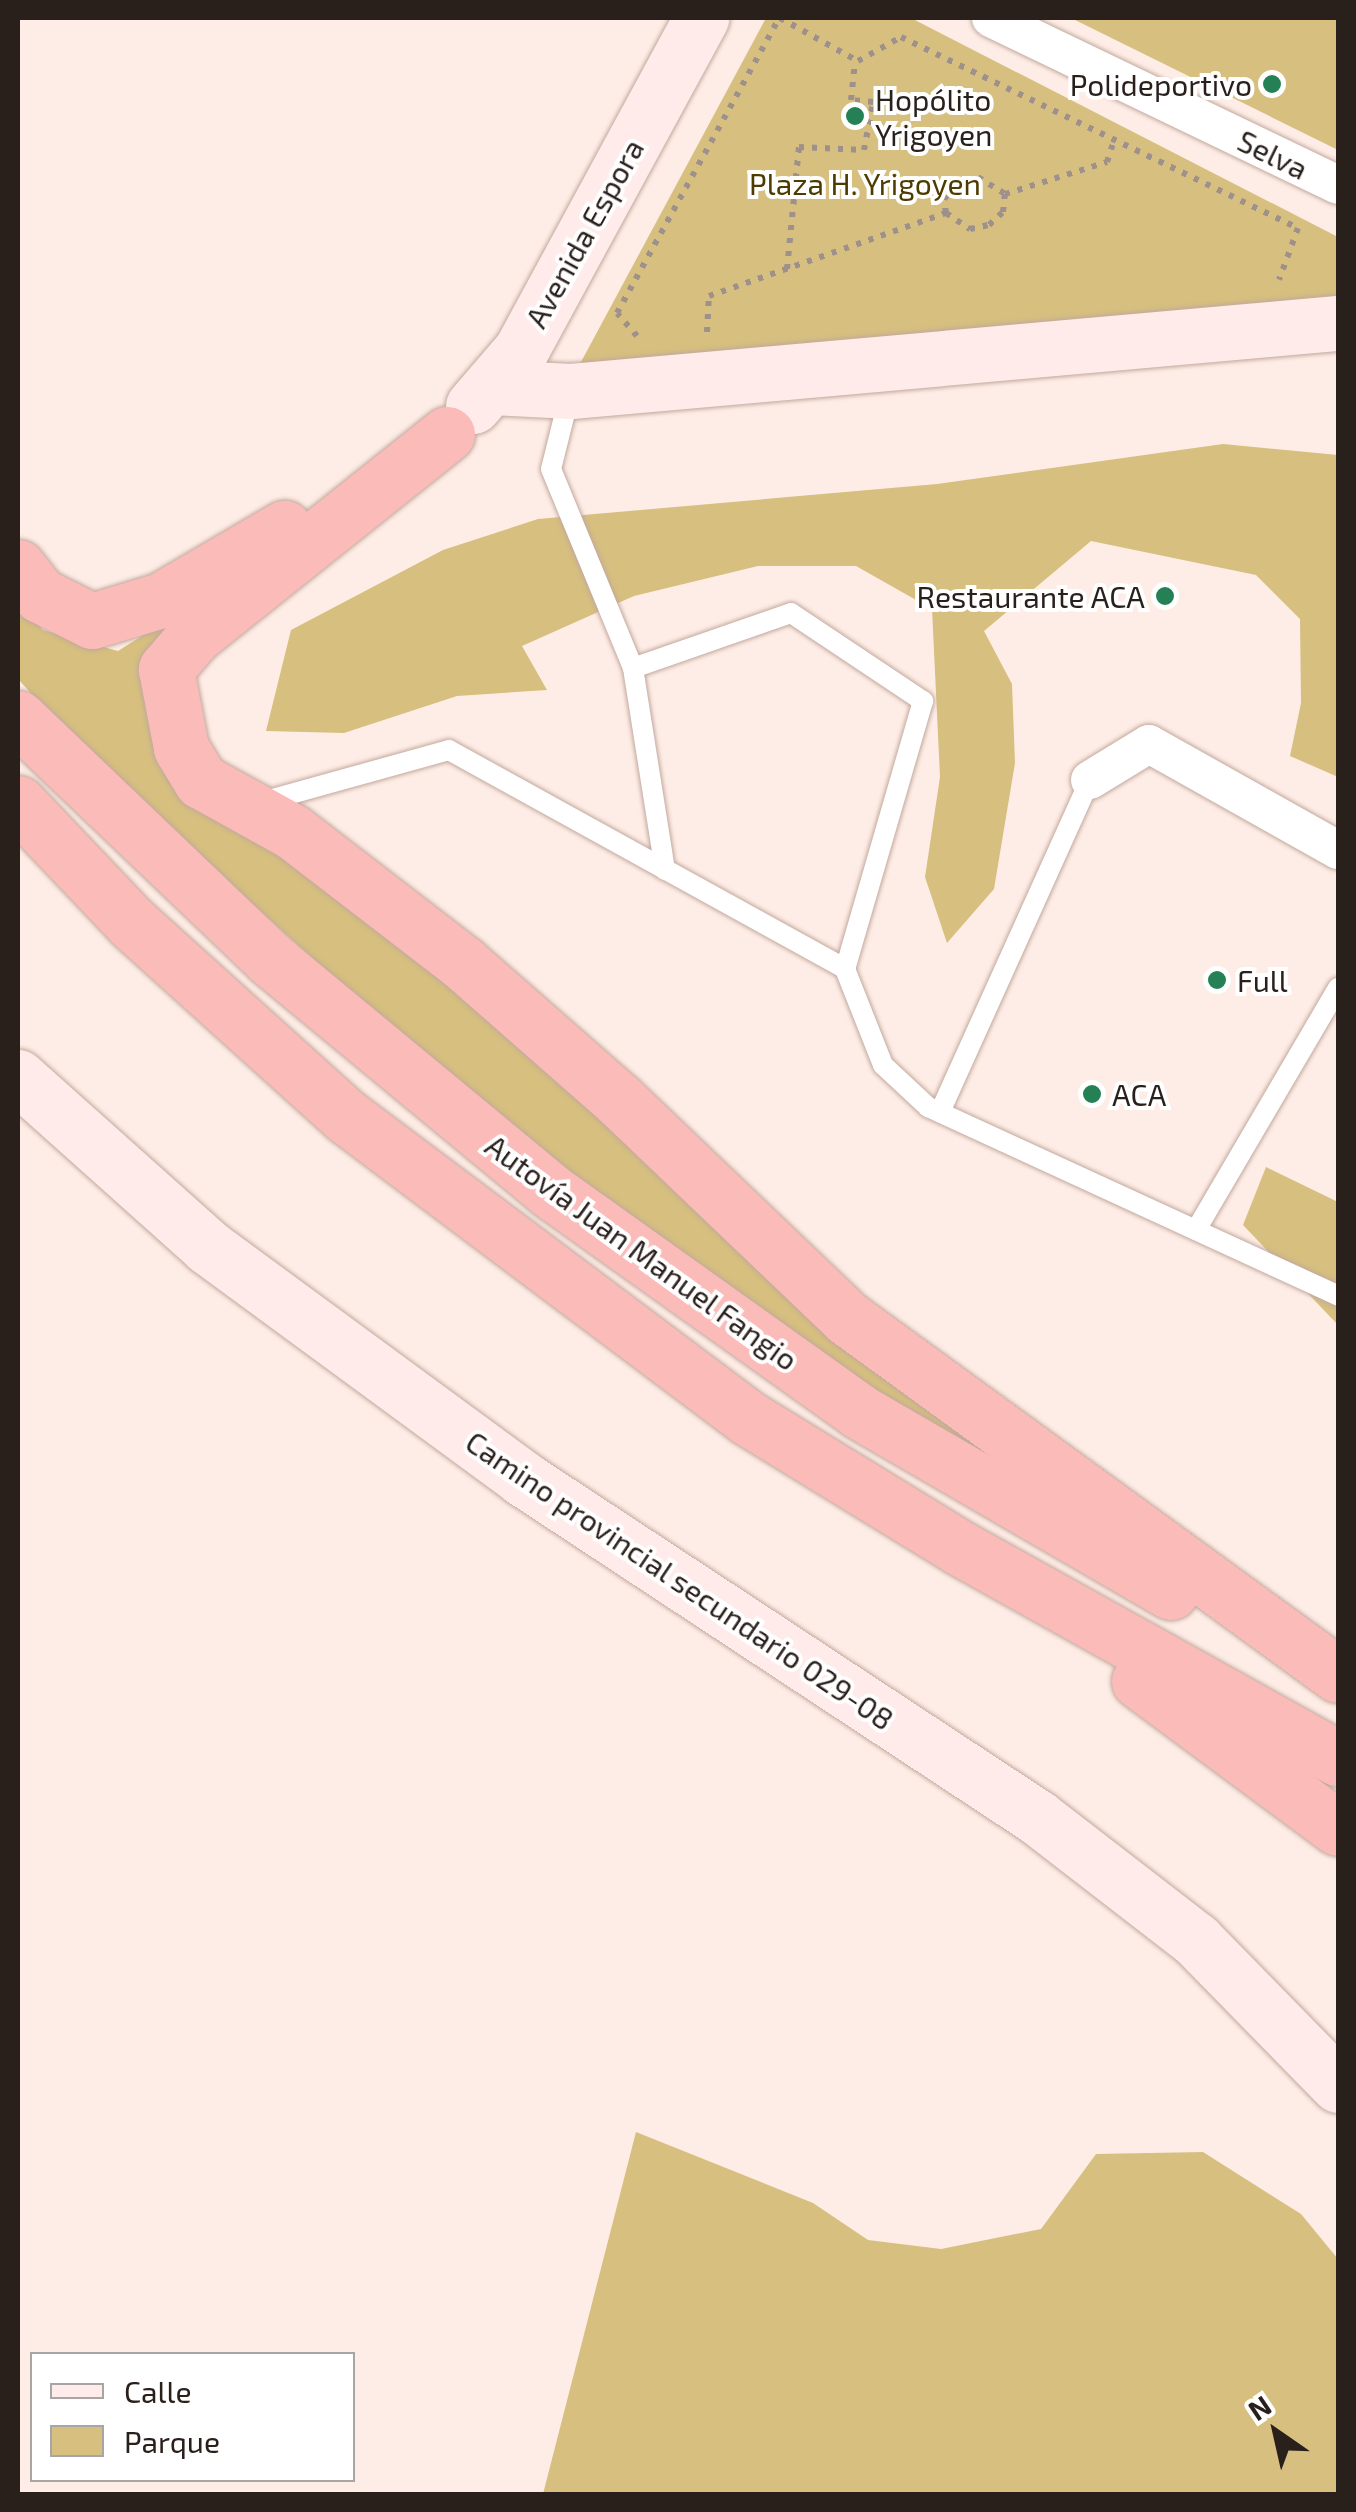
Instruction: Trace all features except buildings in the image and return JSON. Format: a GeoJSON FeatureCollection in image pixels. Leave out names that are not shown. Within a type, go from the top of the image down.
{"type":"FeatureCollection","features":[{"type":"Feature","properties":{"kind":"highway"},"geometry":{"type":"LineString","coordinates":[[18,567],[40,595],[72,614],[92,621],[126,614],[447,434]]}},
{"type":"Feature","properties":{"kind":"highway"},"geometry":{"type":"LineString","coordinates":[[447,434],[195,634],[166,669],[182,748],[201,781],[292,832],[463,963],[618,1100],[847,1318],[1338,1675]]}},
{"type":"Feature","properties":{"kind":"highway","name":"Autovía Juan Manuel Fangio"},"geometry":{"type":"LineString","coordinates":[[18,718],[256,946],[550,1190],[860,1412],[1338,1688]]}},
{"type":"Feature","properties":{"kind":"highway"},"geometry":{"type":"LineString","coordinates":[[18,803],[132,924],[347,1118],[748,1418],[960,1548],[1338,1758]]}},
{"type":"Feature","properties":{"kind":"highway"},"geometry":{"type":"LineString","coordinates":[[960,1548],[1338,1828]]}},
{"type":"Feature","properties":{"kind":"street","name":"Avenida Espora"},"geometry":{"type":"LineString","coordinates":[[447,434],[521,350],[702,18]]}},
{"type":"Feature","properties":{"kind":"street","name":"Selva"},"geometry":{"type":"LineString","coordinates":[[992,18],[1338,186]]}},
{"type":"Feature","properties":{"kind":"street"},"geometry":{"type":"LineString","coordinates":[[492,387],[571,391],[1338,323]]}},
{"type":"Feature","properties":{"kind":"street"},"geometry":{"type":"LineString","coordinates":[[1090,780],[1149,744],[1338,850]]}},
{"type":"Feature","properties":{"kind":"street","name":"Camino provincial secundario 029-08"},"geometry":{"type":"LineString","coordinates":[[18,1077],[208,1247],[522,1478],[1037,1817],[1196,1940],[1338,2085]]}},
{"type":"Feature","properties":{"kind":"lane"},"geometry":{"type":"LineString","coordinates":[[571,391],[551,469],[633,668],[665,870]]}},
{"type":"Feature","properties":{"kind":"lane"},"geometry":{"type":"LineString","coordinates":[[633,668],[792,612],[923,702],[845,969],[884,1064],[940,1112],[1338,1296]]}},
{"type":"Feature","properties":{"kind":"lane"},"geometry":{"type":"LineString","coordinates":[[245,807],[449,750],[845,969]]}},
{"type":"Feature","properties":{"kind":"lane"},"geometry":{"type":"LineString","coordinates":[[940,1112],[1090,780]]}},
{"type":"Feature","properties":{"kind":"lane"},"geometry":{"type":"LineString","coordinates":[[1196,1230],[1338,988]]}},
{"type":"Feature","properties":{"kind":"path"},"geometry":{"type":"LineString","coordinates":[[647,348],[617,313],[780,18],[858,61],[900,37],[1298,228],[1275,290]]}},
{"type":"Feature","properties":{"kind":"path"},"geometry":{"type":"LineString","coordinates":[[787,269],[799,147],[864,150],[873,102],[851,100],[855,64]]}},
{"type":"Feature","properties":{"kind":"path"},"geometry":{"type":"LineString","coordinates":[[1005,194],[1003,212],[989,225],[970,229],[946,213],[944,199],[956,184],[978,177],[1005,194],[1107,162],[1114,140]]}},
{"type":"Feature","properties":{"kind":"path"},"geometry":{"type":"LineString","coordinates":[[706,335],[710,296],[946,213]]}},
{"type":"Feature","properties":{"kind":"green space","name":"Plaza H. Yrigoyen"},"geometry":{"type":"Polygon","coordinates":[[[766,18],[911,18],[1338,237],[1338,302],[574,375],[766,18]]]}},
{"type":"Feature","properties":{"kind":"green space","name":"Polideportivo"},"geometry":{"type":"Polygon","coordinates":[[[1071,18],[1338,18],[1338,150],[1071,18]]]}},
{"type":"Feature","properties":{"kind":"green space"},"geometry":{"type":"Polygon","coordinates":[[[1223,444],[1338,455],[1338,777],[1290,756],[1301,703],[1300,619],[1256,575],[1091,541],[984,631],[1012,684],[1015,763],[994,889],[947,943],[925,877],[940,777],[932,609],[856,566],[758,566],[634,596],[522,646],[547,690],[457,696],[344,733],[266,731],[291,630],[443,550],[538,519],[937,484],[1223,444]]]}},
{"type":"Feature","properties":{"kind":"green space"},"geometry":{"type":"Polygon","coordinates":[[[295,539],[152,693],[338,892],[1103,1529],[880,1395],[688,1267],[455,1087],[86,754],[18,679],[18,603],[43,630],[118,651],[295,539]]]}},
{"type":"Feature","properties":{"kind":"green space"},"geometry":{"type":"Polygon","coordinates":[[[1266,1167],[1338,1202],[1338,1325],[1243,1225],[1266,1167]]]}},
{"type":"Feature","properties":{"kind":"green space"},"geometry":{"type":"Polygon","coordinates":[[[636,2132],[813,2203],[868,2240],[941,2249],[1041,2229],[1096,2154],[1203,2152],[1301,2214],[1338,2259],[1338,2494],[543,2494],[636,2132]]]}},
{"type":"Feature","properties":{"kind":"place","name":"Polideportivo"},"geometry":{"type":"Point","coordinates":[1272,84]}},
{"type":"Feature","properties":{"kind":"place","name":"Hopólito Yrigoyen"},"geometry":{"type":"Point","coordinates":[855,116]}},
{"type":"Feature","properties":{"kind":"place","name":"Restaurante ACA"},"geometry":{"type":"Point","coordinates":[1165,596]}},
{"type":"Feature","properties":{"kind":"place","name":"Full"},"geometry":{"type":"Point","coordinates":[1217,980]}},
{"type":"Feature","properties":{"kind":"place","name":"ACA"},"geometry":{"type":"Point","coordinates":[1092,1094]}}]}
